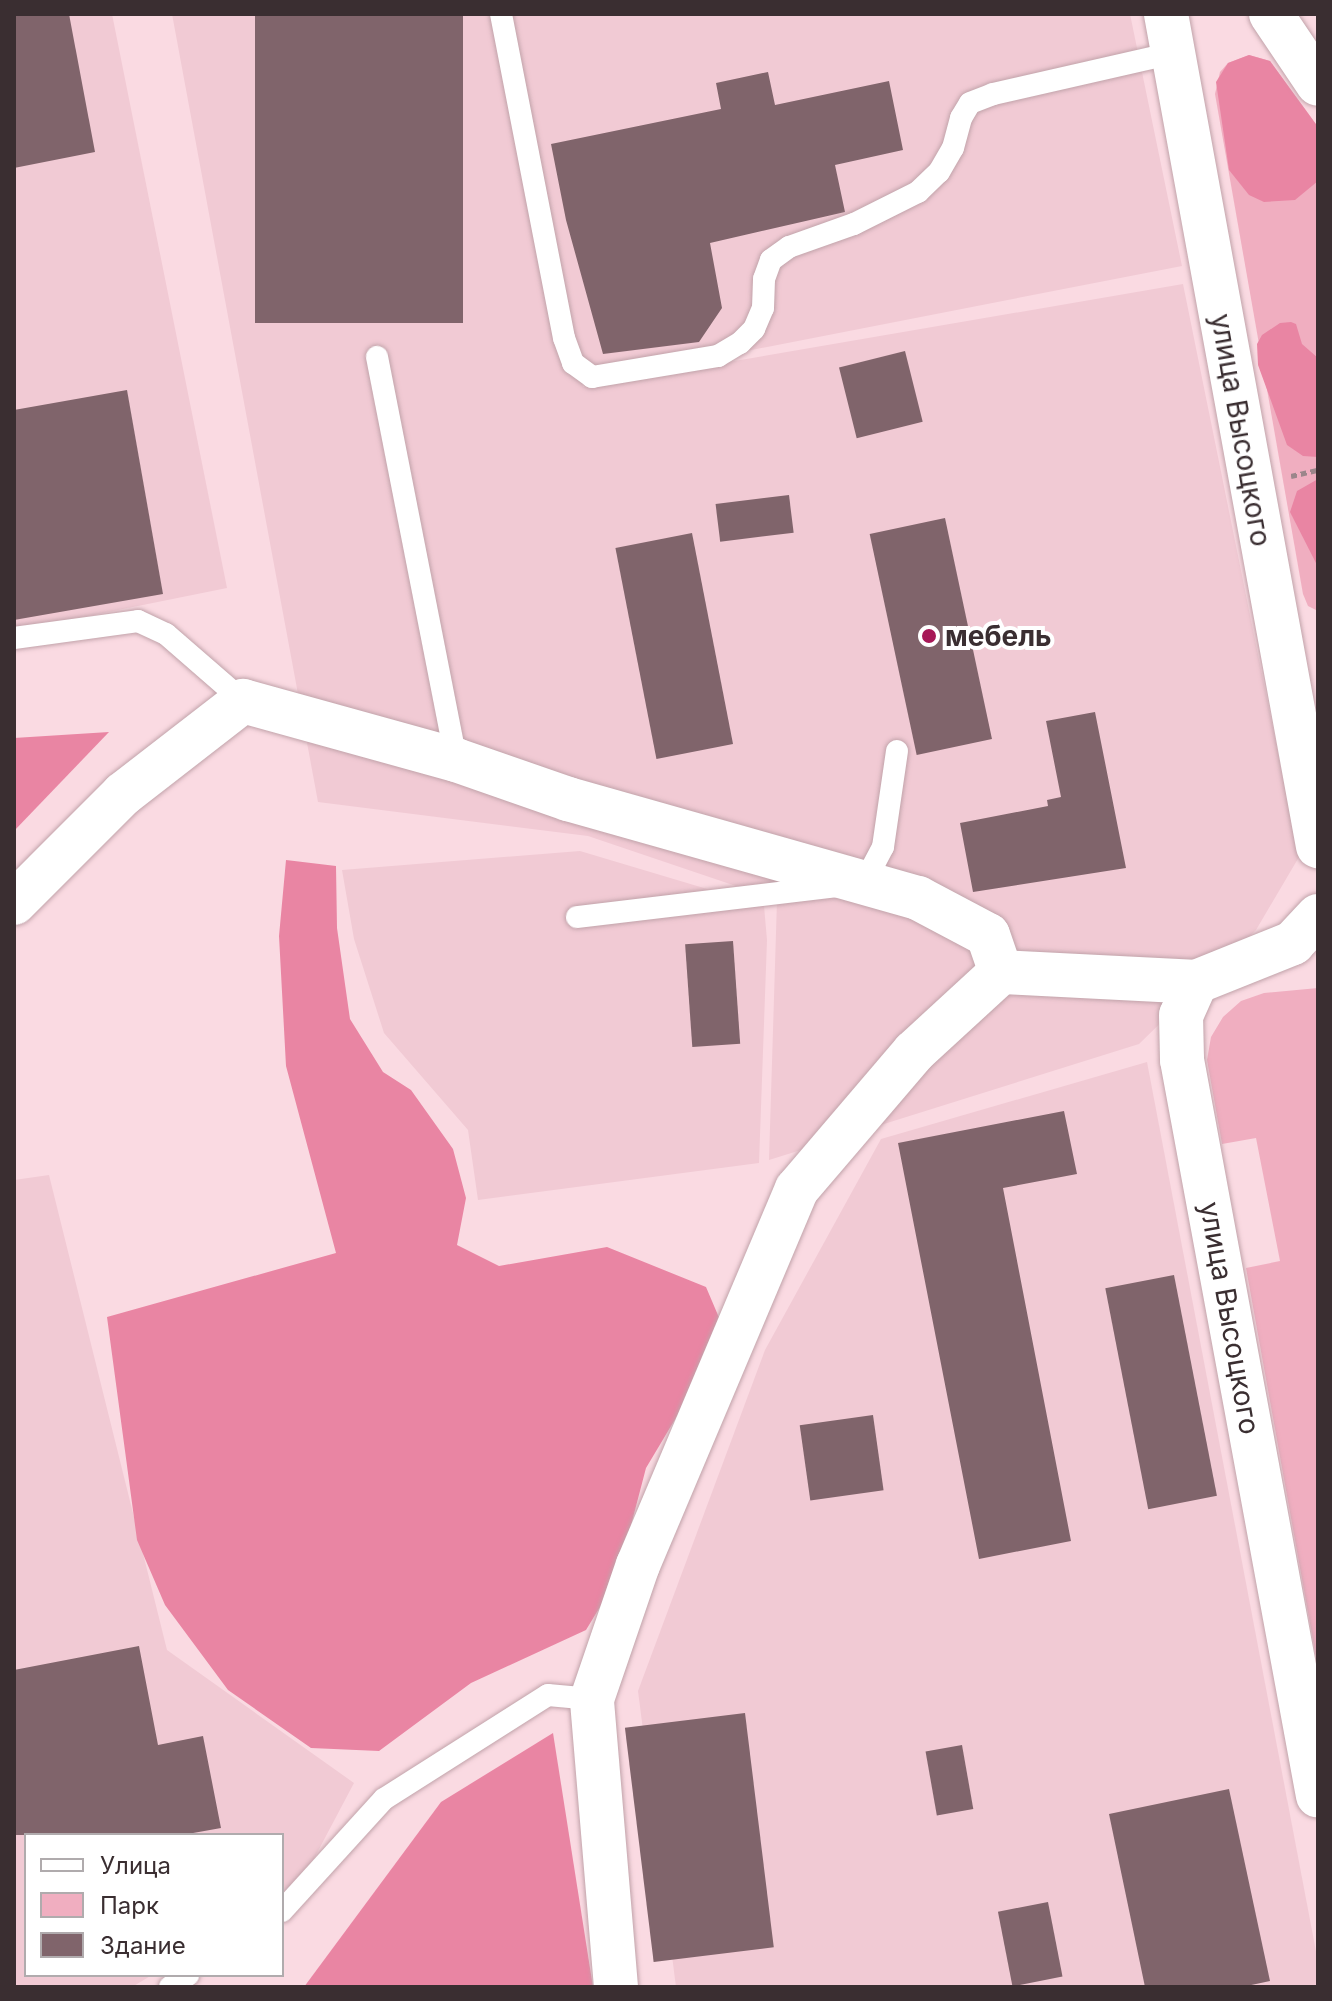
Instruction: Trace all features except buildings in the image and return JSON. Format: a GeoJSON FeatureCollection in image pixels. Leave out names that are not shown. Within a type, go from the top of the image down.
{"type":"FeatureCollection","features":[{"type":"Feature","properties":{"kind":"street"},"geometry":{"type":"LineString","coordinates":[[1271,14],[1318,84]]}},
{"type":"Feature","properties":{"kind":"street","name":"улица Высоцкого"},"geometry":{"type":"LineString","coordinates":[[1170,33],[1303,691],[1318,846]]}},
{"type":"Feature","properties":{"kind":"street"},"geometry":{"type":"LineString","coordinates":[[17,896],[123,794],[243,701],[456,760],[568,799],[918,898],[988,935],[1001,972]]}},
{"type":"Feature","properties":{"kind":"street"},"geometry":{"type":"LineString","coordinates":[[616,1987],[592,1699],[638,1565],[797,1189],[914,1052],[1001,972],[1196,982],[1293,943],[1318,916]]}},
{"type":"Feature","properties":{"kind":"street","name":"улица Высоцкого"},"geometry":{"type":"LineString","coordinates":[[1196,982],[1181,1015],[1182,1060],[1318,1796]]}},
{"type":"Feature","properties":{"kind":"lane"},"geometry":{"type":"LineString","coordinates":[[501,14],[564,338],[573,363],[592,377],[718,356],[740,343],[754,329],[763,308],[764,279],[771,260],[789,247],[854,224],[918,192],[939,172],[953,148],[961,118],[970,103],[1170,33]]}},
{"type":"Feature","properties":{"kind":"lane"},"geometry":{"type":"LineString","coordinates":[[377,357],[456,760]]}},
{"type":"Feature","properties":{"kind":"lane"},"geometry":{"type":"LineString","coordinates":[[14,638],[138,621],[166,634],[243,701]]}},
{"type":"Feature","properties":{"kind":"lane"},"geometry":{"type":"LineString","coordinates":[[577,917],[864,883],[883,847],[897,751]]}},
{"type":"Feature","properties":{"kind":"lane"},"geometry":{"type":"LineString","coordinates":[[284,1909],[384,1799],[548,1695],[592,1699]]}},
{"type":"Feature","properties":{"kind":"shaded area"},"geometry":{"type":"Polygon","coordinates":[[[14,14],[112,14],[227,588],[14,631],[14,14]]]}},
{"type":"Feature","properties":{"kind":"shaded area"},"geometry":{"type":"Polygon","coordinates":[[[172,14],[1130,14],[1182,266],[582,383],[583,387],[1183,284],[1299,857],[1256,930],[1139,1044],[769,1160],[777,900],[588,836],[318,802],[172,14]]]}},
{"type":"Feature","properties":{"kind":"shaded area"},"geometry":{"type":"Polygon","coordinates":[[[1249,55],[1270,61],[1318,127],[1318,181],[1295,200],[1264,202],[1249,195],[1229,170],[1216,82],[1228,63],[1249,55]]]}},
{"type":"Feature","properties":{"kind":"shaded area"},"geometry":{"type":"Polygon","coordinates":[[[1280,323],[1296,324],[1302,344],[1318,358],[1318,457],[1303,456],[1287,445],[1258,365],[1257,344],[1262,335],[1280,323]]]}},
{"type":"Feature","properties":{"kind":"shaded area"},"geometry":{"type":"Polygon","coordinates":[[[1318,479],[1318,567],[1290,512],[1297,491],[1318,479]]]}},
{"type":"Feature","properties":{"kind":"shaded area"},"geometry":{"type":"Polygon","coordinates":[[[109,732],[14,831],[14,738],[109,732]]]}},
{"type":"Feature","properties":{"kind":"shaded area"},"geometry":{"type":"Polygon","coordinates":[[[580,851],[764,906],[767,940],[759,1163],[478,1200],[468,1130],[384,1033],[354,939],[342,870],[580,851]]]}},
{"type":"Feature","properties":{"kind":"shaded area"},"geometry":{"type":"Polygon","coordinates":[[[286,860],[336,866],[337,928],[350,1019],[383,1072],[411,1090],[453,1149],[466,1198],[457,1245],[499,1266],[607,1247],[706,1287],[726,1334],[646,1468],[617,1579],[586,1630],[471,1683],[379,1751],[311,1748],[228,1690],[165,1605],[137,1540],[107,1317],[336,1253],[286,1066],[279,936],[286,860]]]}},
{"type":"Feature","properties":{"kind":"shaded area"},"geometry":{"type":"Polygon","coordinates":[[[1147,1062],[1318,1962],[1318,1987],[676,1987],[638,1691],[765,1350],[881,1139],[1147,1062]]]}},
{"type":"Feature","properties":{"kind":"shaded area"},"geometry":{"type":"Polygon","coordinates":[[[49,1175],[167,1650],[354,1783],[299,1887],[284,1896],[284,1833],[24,1833],[24,1977],[149,1977],[132,1987],[14,1987],[14,1180],[49,1175]]]}},
{"type":"Feature","properties":{"kind":"shaded area"},"geometry":{"type":"Polygon","coordinates":[[[553,1733],[593,1987],[304,1987],[441,1802],[553,1733]]]}},
{"type":"Feature","properties":{"kind":"green space"},"geometry":{"type":"Polygon","coordinates":[[[1249,55],[1270,61],[1318,127],[1318,611],[1308,606],[1303,594],[1215,94],[1220,72],[1228,63],[1249,55]]]}},
{"type":"Feature","properties":{"kind":"green space"},"geometry":{"type":"Polygon","coordinates":[[[1318,988],[1318,1668],[1246,1268],[1280,1261],[1256,1138],[1222,1144],[1207,1060],[1211,1037],[1223,1017],[1241,1001],[1264,993],[1318,988]]]}},
{"type":"Feature","properties":{"kind":"place","name":"мебель"},"geometry":{"type":"Point","coordinates":[929,636]}}]}
